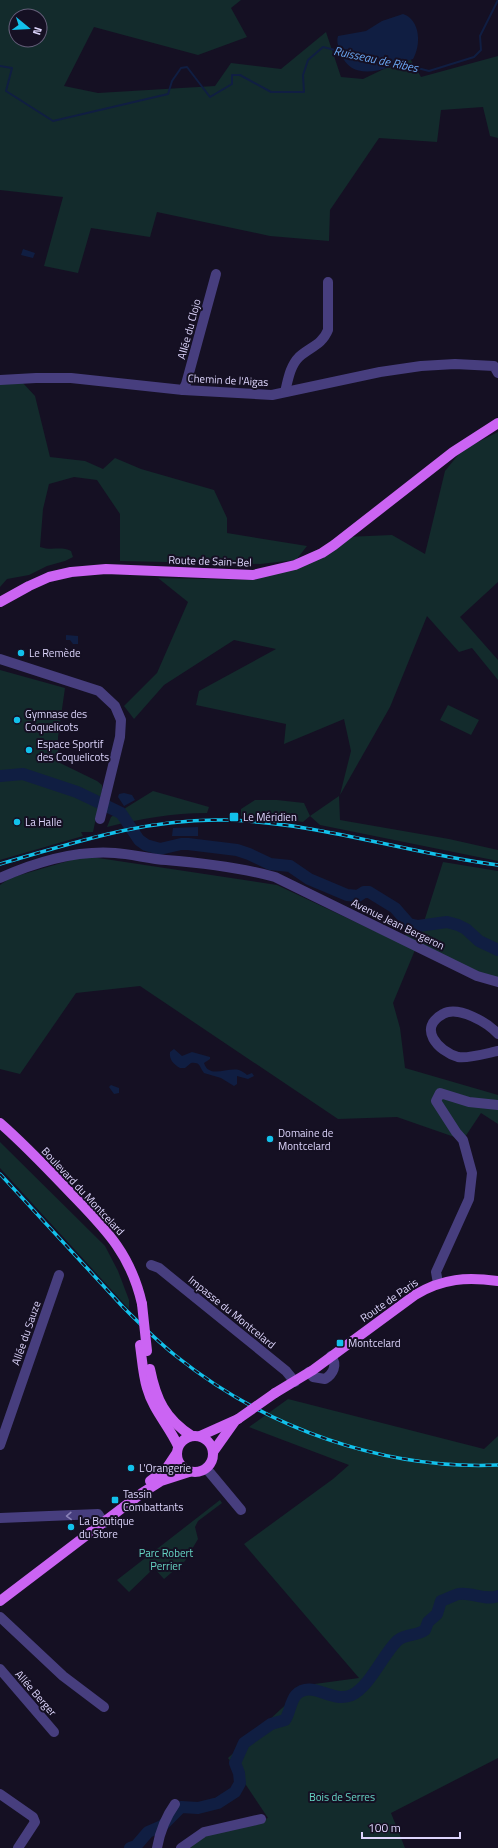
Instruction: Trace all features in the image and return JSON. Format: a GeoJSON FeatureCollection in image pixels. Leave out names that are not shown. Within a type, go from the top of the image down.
{"type":"FeatureCollection","features":[{"type":"Feature","properties":{"kind":"main road","name":"Route de Sain-Bel"},"geometry":{"type":"LineString","coordinates":[[0,596],[28,580],[49,572],[92,564],[238,570],[263,568],[296,560],[333,540],[383,504],[465,437],[498,418]]}},
{"type":"Feature","properties":{"kind":"main road","name":"Route de Sain-Bel"},"geometry":{"type":"LineString","coordinates":[[0,602],[49,577],[71,572],[106,569],[253,575],[295,565],[322,553],[334,545],[467,442],[498,423]]}},
{"type":"Feature","properties":{"kind":"main road","name":"Boulevard du Montcelard"},"geometry":{"type":"LineString","coordinates":[[0,1123],[112,1236],[131,1268],[139,1288],[139,1304],[147,1389],[154,1405],[172,1434],[177,1450]]}},
{"type":"Feature","properties":{"kind":"main road","name":"Boulevard du Montcelard"},"geometry":{"type":"LineString","coordinates":[[0,1130],[107,1240],[126,1272],[139,1304]]}},
{"type":"Feature","properties":{"kind":"main road","name":"Route de Paris"},"geometry":{"type":"LineString","coordinates":[[196,1436],[236,1420],[293,1381],[308,1373],[415,1295],[438,1283],[473,1278],[498,1281]]}},
{"type":"Feature","properties":{"kind":"main road","name":"Boulevard du Montcelard"},"geometry":{"type":"LineString","coordinates":[[144,1348],[159,1402],[166,1414],[175,1424],[196,1436]]}},
{"type":"Feature","properties":{"kind":"main road","name":"Route de Paris"},"geometry":{"type":"LineString","coordinates":[[213,1452],[236,1420]]}},
{"type":"Feature","properties":{"kind":"main road"},"geometry":{"type":"LineString","coordinates":[[0,1596],[102,1521],[161,1481],[189,1472],[201,1471],[206,1468],[210,1464],[213,1452],[209,1442],[196,1436],[186,1438],[166,1469],[102,1521],[0,1601]]}},
{"type":"Feature","properties":{"kind":"main road"},"geometry":{"type":"LineString","coordinates":[[177,1450],[180,1465],[189,1472]]}},
{"type":"Feature","properties":{"kind":"street","name":"Allée du Clojo"},"geometry":{"type":"LineString","coordinates":[[183,390],[186,384],[216,274]]}},
{"type":"Feature","properties":{"kind":"street"},"geometry":{"type":"LineString","coordinates":[[286,392],[292,369],[298,358],[316,346],[326,336],[328,330],[328,282]]}},
{"type":"Feature","properties":{"kind":"street","name":"Chemin de l'Aigas"},"geometry":{"type":"LineString","coordinates":[[0,380],[71,378],[183,390],[272,395],[380,372],[421,366],[455,364],[497,366]]}},
{"type":"Feature","properties":{"kind":"street"},"geometry":{"type":"LineString","coordinates":[[0,659],[99,691],[115,706],[122,720],[120,737],[102,809]]}},
{"type":"Feature","properties":{"kind":"street","name":"Avenue Jean Bergeron"},"geometry":{"type":"LineString","coordinates":[[0,878],[63,856],[87,853],[106,853],[112,856],[210,870],[288,884],[459,967],[498,982]]}},
{"type":"Feature","properties":{"kind":"street"},"geometry":{"type":"LineString","coordinates":[[498,1034],[479,1019],[456,1011],[443,1013],[433,1023],[431,1035],[437,1046],[459,1057],[498,1051]]}},
{"type":"Feature","properties":{"kind":"street"},"geometry":{"type":"LineString","coordinates":[[438,1283],[436,1272],[469,1199],[472,1173],[464,1140],[456,1132],[436,1101],[440,1093],[469,1102],[498,1105]]}},
{"type":"Feature","properties":{"kind":"street","name":"Impasse du Montcelard"},"geometry":{"type":"LineString","coordinates":[[151,1265],[165,1273],[286,1371],[293,1381]]}},
{"type":"Feature","properties":{"kind":"street","name":"Allée du Sauze"},"geometry":{"type":"LineString","coordinates":[[0,1445],[59,1275]]}},
{"type":"Feature","properties":{"kind":"street"},"geometry":{"type":"LineString","coordinates":[[308,1373],[313,1377],[325,1379],[330,1376],[334,1370],[333,1359],[331,1356]]}},
{"type":"Feature","properties":{"kind":"street"},"geometry":{"type":"LineString","coordinates":[[206,1468],[241,1510]]}},
{"type":"Feature","properties":{"kind":"street"},"geometry":{"type":"LineString","coordinates":[[0,1518],[98,1514],[102,1521]]}},
{"type":"Feature","properties":{"kind":"street"},"geometry":{"type":"LineString","coordinates":[[0,1618],[63,1676],[104,1707]]}},
{"type":"Feature","properties":{"kind":"street","name":"Allée Berger"},"geometry":{"type":"LineString","coordinates":[[0,1669],[54,1732]]}},
{"type":"Feature","properties":{"kind":"street"},"geometry":{"type":"LineString","coordinates":[[0,1794],[33,1817],[36,1822],[18,1848]]}},
{"type":"Feature","properties":{"kind":"street"},"geometry":{"type":"LineString","coordinates":[[157,1848],[160,1832],[166,1816],[175,1804]]}},
{"type":"Feature","properties":{"kind":"street"},"geometry":{"type":"LineString","coordinates":[[181,1848],[204,1832],[261,1819]]}},
{"type":"Feature","properties":{"kind":"green space"},"geometry":{"type":"Polygon","coordinates":[[[0,0],[241,0],[231,8],[247,37],[198,55],[94,27],[64,86],[98,93],[215,86],[231,63],[281,69],[326,32],[341,77],[363,79],[409,57],[421,77],[498,56],[498,138],[490,136],[483,107],[441,110],[437,142],[379,138],[330,210],[329,241],[270,236],[157,212],[150,237],[91,228],[78,273],[44,266],[63,197],[0,190],[0,0]]]}},
{"type":"Feature","properties":{"kind":"green space"},"geometry":{"type":"Polygon","coordinates":[[[22,382],[35,396],[50,457],[85,461],[103,469],[115,458],[141,469],[214,490],[227,518],[227,533],[307,546],[296,560],[260,564],[120,561],[120,514],[97,480],[74,477],[49,484],[43,509],[40,547],[68,550],[71,551],[73,557],[47,566],[29,575],[7,579],[0,587],[0,384],[22,382]]]}},
{"type":"Feature","properties":{"kind":"green space"},"geometry":{"type":"Polygon","coordinates":[[[498,432],[498,582],[460,617],[498,660],[498,680],[472,648],[459,652],[427,616],[390,707],[340,795],[351,751],[344,719],[284,744],[286,724],[196,705],[199,691],[276,649],[234,640],[164,685],[134,719],[124,706],[157,673],[188,602],[158,578],[255,580],[306,561],[345,537],[392,535],[425,554],[445,471],[462,450],[498,432]]]}},
{"type":"Feature","properties":{"kind":"green space","name":"Espace Sportif des Coquelicots"},"geometry":{"type":"Polygon","coordinates":[[[0,670],[65,688],[58,737],[58,762],[97,781],[102,785],[102,790],[93,832],[81,832],[83,836],[0,860],[0,670]]]}},
{"type":"Feature","properties":{"kind":"green space"},"geometry":{"type":"Polygon","coordinates":[[[448,705],[479,720],[471,735],[440,720],[448,705]]]}},
{"type":"Feature","properties":{"kind":"green space"},"geometry":{"type":"Polygon","coordinates":[[[153,791],[209,807],[207,813],[156,817],[107,827],[111,817],[153,791]]]}},
{"type":"Feature","properties":{"kind":"green space"},"geometry":{"type":"Polygon","coordinates":[[[339,796],[340,820],[449,839],[498,850],[498,861],[320,825],[310,816],[339,796]]]}},
{"type":"Feature","properties":{"kind":"green space"},"geometry":{"type":"Polygon","coordinates":[[[255,800],[277,800],[304,803],[310,816],[303,822],[268,817],[241,816],[241,809],[255,800]]]}},
{"type":"Feature","properties":{"kind":"green space"},"geometry":{"type":"Polygon","coordinates":[[[85,856],[277,885],[415,950],[393,1003],[400,1028],[405,1068],[498,1095],[498,1124],[481,1113],[463,1140],[397,1117],[338,1119],[140,986],[76,993],[20,1074],[0,1069],[0,885],[10,878],[85,856]]]}},
{"type":"Feature","properties":{"kind":"green space"},"geometry":{"type":"Polygon","coordinates":[[[443,862],[498,871],[498,978],[477,976],[403,940],[409,928],[422,928],[443,862]]]}},
{"type":"Feature","properties":{"kind":"green space"},"geometry":{"type":"Polygon","coordinates":[[[0,1142],[105,1246],[118,1271],[129,1300],[129,1309],[0,1168],[0,1142]]]}},
{"type":"Feature","properties":{"kind":"green space","name":"Bois de Serres"},"geometry":{"type":"Polygon","coordinates":[[[288,1399],[484,1449],[498,1436],[498,1758],[391,1813],[405,1848],[184,1848],[208,1834],[268,1818],[228,1758],[307,1685],[359,1678],[244,1544],[333,1479],[349,1465],[249,1427],[288,1399]]]}},
{"type":"Feature","properties":{"kind":"green space","name":"Parc Robert Perrier"},"geometry":{"type":"Polygon","coordinates":[[[220,1500],[222,1503],[198,1521],[195,1527],[198,1539],[185,1561],[164,1579],[154,1568],[129,1592],[117,1580],[220,1500]]]}},
{"type":"Feature","properties":{"kind":"water"},"geometry":{"type":"Polygon","coordinates":[[[403,14],[409,17],[413,22],[418,34],[416,54],[413,59],[394,66],[373,71],[354,69],[347,63],[341,54],[337,40],[338,36],[366,31],[382,21],[403,14]]]}},
{"type":"Feature","properties":{"kind":"water"},"geometry":{"type":"Polygon","coordinates":[[[23,249],[35,253],[33,258],[21,255],[23,249]]]}},
{"type":"Feature","properties":{"kind":"water"},"geometry":{"type":"Polygon","coordinates":[[[66,635],[78,636],[78,644],[73,644],[70,640],[66,640],[66,635]]]}},
{"type":"Feature","properties":{"kind":"water"},"geometry":{"type":"Polygon","coordinates":[[[124,793],[132,795],[135,800],[124,806],[118,797],[119,794],[124,793]]]}},
{"type":"Feature","properties":{"kind":"water"},"geometry":{"type":"Polygon","coordinates":[[[198,827],[198,836],[172,836],[173,828],[198,827]]]}},
{"type":"Feature","properties":{"kind":"water"},"geometry":{"type":"Polygon","coordinates":[[[174,1049],[182,1056],[192,1052],[210,1057],[210,1059],[204,1063],[206,1068],[210,1070],[219,1071],[234,1069],[247,1075],[252,1073],[254,1076],[248,1079],[237,1076],[237,1084],[234,1086],[221,1078],[204,1073],[197,1063],[191,1063],[185,1068],[180,1068],[173,1063],[170,1057],[170,1052],[174,1049]]]}},
{"type":"Feature","properties":{"kind":"water"},"geometry":{"type":"Polygon","coordinates":[[[111,1085],[119,1088],[119,1093],[114,1094],[109,1087],[111,1085]]]}},
{"type":"Feature","properties":{"kind":"water"},"geometry":{"type":"Polygon","coordinates":[[[157,1827],[156,1831],[148,1835],[138,1846],[124,1848],[133,1844],[148,1831],[157,1827]]]}},
{"type":"Feature","properties":{"kind":"waterway","name":"Ruisseau de Ribes"},"geometry":{"type":"LineString","coordinates":[[398,63],[429,71],[474,57],[481,50],[480,36],[498,0]]}},
{"type":"Feature","properties":{"kind":"waterway","name":"Ruisseau de Ribes"},"geometry":{"type":"LineString","coordinates":[[0,66],[12,68],[6,91],[53,121],[168,94],[172,81],[181,68],[187,67],[210,97],[232,84],[232,75],[240,75],[271,92],[304,92],[303,75],[308,60],[323,47],[343,52]]}},
{"type":"Feature","properties":{"kind":"waterway"},"geometry":{"type":"LineString","coordinates":[[0,776],[23,774],[77,792],[121,813],[139,840],[146,845],[160,849],[181,844],[188,844],[237,850],[270,864],[290,866],[309,879],[347,895],[358,896],[364,892],[369,892],[395,908],[409,924],[418,926],[447,922],[458,925],[466,929],[479,941],[498,950]]}},
{"type":"Feature","properties":{"kind":"waterway"},"geometry":{"type":"LineString","coordinates":[[130,1848],[136,1846],[148,1832],[162,1826],[181,1807],[198,1808],[218,1803],[235,1792],[240,1783],[239,1773],[235,1763],[244,1743],[271,1724],[285,1720],[296,1695],[302,1691],[309,1690],[315,1690],[337,1697],[352,1695],[365,1685],[391,1647],[397,1641],[403,1637],[425,1630],[428,1622],[437,1614],[441,1601],[459,1594],[469,1594],[488,1598],[498,1596]]}},
{"type":"Feature","properties":{"kind":"railway"},"geometry":{"type":"LineString","coordinates":[[0,864],[110,833],[167,823],[195,820],[224,820],[293,826],[464,860],[498,865]]}},
{"type":"Feature","properties":{"kind":"railway"},"geometry":{"type":"LineString","coordinates":[[0,1174],[123,1307],[155,1338],[211,1382],[248,1404],[287,1423],[328,1439],[369,1452],[412,1460],[455,1465],[498,1465]]}},
{"type":"Feature","properties":{"kind":"place","name":"Le Remède"},"geometry":{"type":"Point","coordinates":[21,653]}},
{"type":"Feature","properties":{"kind":"place","name":"Gymnase des Coquelicots"},"geometry":{"type":"Point","coordinates":[17,720]}},
{"type":"Feature","properties":{"kind":"place","name":"Espace Sportif des Coquelicots"},"geometry":{"type":"Point","coordinates":[29,750]}},
{"type":"Feature","properties":{"kind":"place","name":"Le Méridien"},"geometry":{"type":"Point","coordinates":[234,817]}},
{"type":"Feature","properties":{"kind":"place","name":"La Halle"},"geometry":{"type":"Point","coordinates":[17,822]}},
{"type":"Feature","properties":{"kind":"place","name":"Domaine de Montcelard"},"geometry":{"type":"Point","coordinates":[270,1139]}},
{"type":"Feature","properties":{"kind":"place","name":"Montcelard"},"geometry":{"type":"Point","coordinates":[340,1343]}},
{"type":"Feature","properties":{"kind":"place","name":"L'Orangerie"},"geometry":{"type":"Point","coordinates":[131,1468]}},
{"type":"Feature","properties":{"kind":"place","name":"Tassin Combattants"},"geometry":{"type":"Point","coordinates":[115,1500]}},
{"type":"Feature","properties":{"kind":"place","name":"La Boutique du Store"},"geometry":{"type":"Point","coordinates":[71,1527]}}]}
